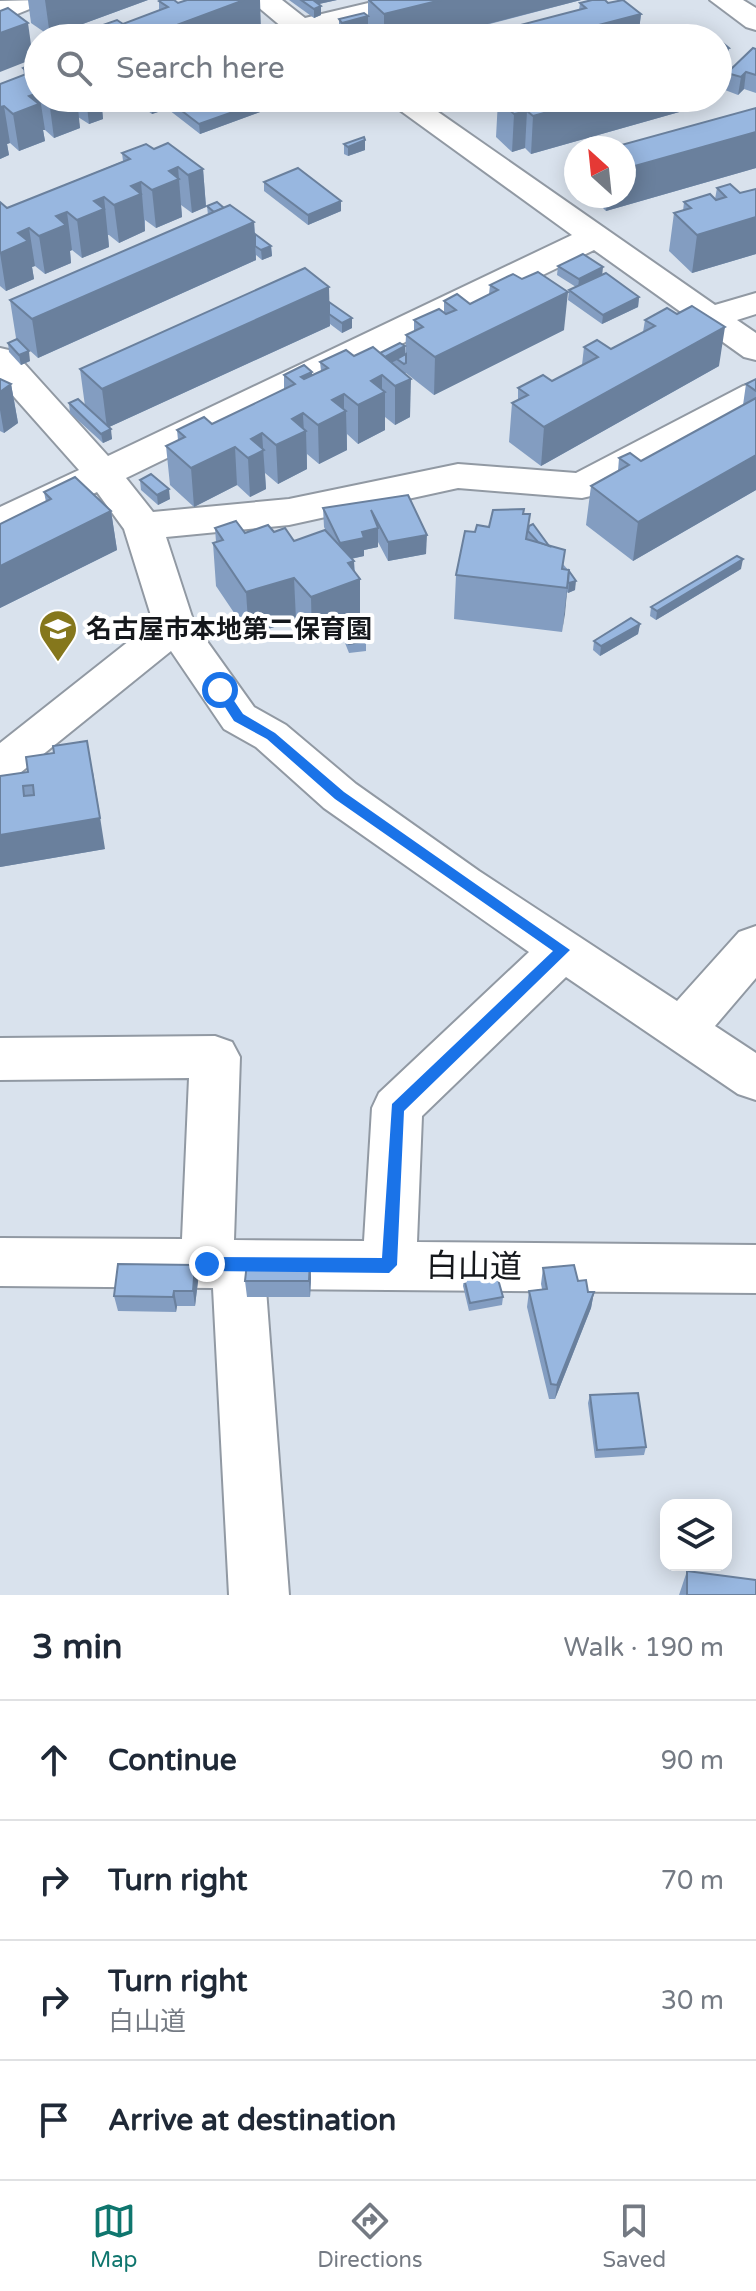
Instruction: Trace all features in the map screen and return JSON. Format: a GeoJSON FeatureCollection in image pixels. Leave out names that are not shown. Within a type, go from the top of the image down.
{"type":"FeatureCollection","features":[{"type":"Feature","properties":{"kind":"street"},"geometry":{"type":"LineString","coordinates":[[0,12],[27,0]]}},
{"type":"Feature","properties":{"kind":"street"},"geometry":{"type":"LineString","coordinates":[[264,0],[295,24]]}},
{"type":"Feature","properties":{"kind":"street"},"geometry":{"type":"LineString","coordinates":[[336,24],[417,0]]}},
{"type":"Feature","properties":{"kind":"street"},"geometry":{"type":"LineString","coordinates":[[724,0],[756,21]]}},
{"type":"Feature","properties":{"kind":"street"},"geometry":{"type":"LineString","coordinates":[[418,112],[756,349]]}},
{"type":"Feature","properties":{"kind":"street"},"geometry":{"type":"LineString","coordinates":[[0,523],[597,236]]}},
{"type":"Feature","properties":{"kind":"street"},"geometry":{"type":"LineString","coordinates":[[711,317],[756,303]]}},
{"type":"Feature","properties":{"kind":"street"},"geometry":{"type":"LineString","coordinates":[[0,359],[103,474],[143,526],[175,626],[239,718],[271,736],[364,814],[756,1079]]}},
{"type":"Feature","properties":{"kind":"street"},"geometry":{"type":"LineString","coordinates":[[143,526],[289,512],[458,476],[582,486],[756,394]]}},
{"type":"Feature","properties":{"kind":"street"},"geometry":{"type":"LineString","coordinates":[[0,766],[175,626]]}},
{"type":"Feature","properties":{"kind":"street"},"geometry":{"type":"LineString","coordinates":[[682,1029],[756,945]]}},
{"type":"Feature","properties":{"kind":"street"},"geometry":{"type":"LineString","coordinates":[[389,1265],[397,1108],[563,950]]}},
{"type":"Feature","properties":{"kind":"street"},"geometry":{"type":"LineString","coordinates":[[0,1059],[215,1057],[223,1264],[259,1595]]}},
{"type":"Feature","properties":{"kind":"street","name":"白山道"},"geometry":{"type":"LineString","coordinates":[[0,1262],[756,1269]]}},
{"type":"Feature","properties":{"kind":"building"},"geometry":{"type":"Polygon","coordinates":[[[244,0],[180,24],[123,24],[168,7],[159,1],[244,0]]]}},
{"type":"Feature","properties":{"kind":"building"},"geometry":{"type":"Polygon","coordinates":[[[301,0],[313,0],[321,6],[314,9],[301,0]]]}},
{"type":"Feature","properties":{"kind":"building"},"geometry":{"type":"Polygon","coordinates":[[[369,0],[441,0],[384,14],[369,0]]]}},
{"type":"Feature","properties":{"kind":"building"},"geometry":{"type":"Polygon","coordinates":[[[623,0],[641,14],[603,24],[525,24],[586,8],[580,3],[623,0]]]}},
{"type":"Feature","properties":{"kind":"building"},"geometry":{"type":"Polygon","coordinates":[[[8,8],[28,23],[0,33],[0,11],[8,8]]]}},
{"type":"Feature","properties":{"kind":"building"},"geometry":{"type":"Polygon","coordinates":[[[364,13],[368,16],[342,23],[339,19],[364,13]]]}},
{"type":"Feature","properties":{"kind":"building"},"geometry":{"type":"Polygon","coordinates":[[[753,48],[756,49],[756,75],[746,72],[741,77],[732,74],[732,68],[753,48]]]}},
{"type":"Feature","properties":{"kind":"building"},"geometry":{"type":"Polygon","coordinates":[[[24,75],[24,110],[13,114],[4,106],[0,107],[0,84],[24,75]]]}},
{"type":"Feature","properties":{"kind":"building"},"geometry":{"type":"Polygon","coordinates":[[[756,108],[756,132],[636,166],[636,141],[756,108]]]}},
{"type":"Feature","properties":{"kind":"building"},"geometry":{"type":"Polygon","coordinates":[[[183,112],[233,112],[199,124],[183,112]]]}},
{"type":"Feature","properties":{"kind":"building"},"geometry":{"type":"Polygon","coordinates":[[[364,137],[365,140],[348,147],[344,144],[364,137]]]}},
{"type":"Feature","properties":{"kind":"building"},"geometry":{"type":"Polygon","coordinates":[[[168,143],[203,169],[188,175],[178,167],[169,171],[179,179],[152,190],[141,182],[131,186],[141,194],[114,205],[104,197],[94,201],[104,209],[77,220],[67,212],[56,216],[66,225],[39,236],[29,228],[18,233],[28,241],[0,253],[0,202],[7,208],[130,159],[122,153],[146,144],[154,149],[168,143]]]}},
{"type":"Feature","properties":{"kind":"building"},"geometry":{"type":"Polygon","coordinates":[[[298,168],[341,201],[308,215],[264,182],[298,168]]]}},
{"type":"Feature","properties":{"kind":"building"},"geometry":{"type":"Polygon","coordinates":[[[730,184],[740,193],[756,189],[756,217],[697,235],[674,213],[691,208],[684,202],[710,194],[716,200],[726,197],[717,188],[730,184]]]}},
{"type":"Feature","properties":{"kind":"building"},"geometry":{"type":"Polygon","coordinates":[[[217,202],[224,208],[214,212],[207,206],[217,202]]]}},
{"type":"Feature","properties":{"kind":"building"},"geometry":{"type":"Polygon","coordinates":[[[230,205],[254,222],[32,319],[10,300],[230,205]]]}},
{"type":"Feature","properties":{"kind":"building"},"geometry":{"type":"Polygon","coordinates":[[[255,234],[271,246],[261,250],[255,246],[255,234]]]}},
{"type":"Feature","properties":{"kind":"building"},"geometry":{"type":"Polygon","coordinates":[[[583,254],[603,267],[579,279],[558,266],[583,254]]]}},
{"type":"Feature","properties":{"kind":"building"},"geometry":{"type":"Polygon","coordinates":[[[305,268],[329,287],[102,389],[80,369],[305,268]]]}},
{"type":"Feature","properties":{"kind":"building"},"geometry":{"type":"Polygon","coordinates":[[[538,272],[568,292],[435,357],[406,335],[423,327],[414,320],[439,309],[446,314],[456,310],[444,301],[457,294],[470,304],[498,290],[490,285],[513,274],[522,279],[538,272]]]}},
{"type":"Feature","properties":{"kind":"building"},"geometry":{"type":"Polygon","coordinates":[[[606,273],[639,297],[603,315],[569,290],[606,273]]]}},
{"type":"Feature","properties":{"kind":"building"},"geometry":{"type":"Polygon","coordinates":[[[329,302],[352,318],[342,323],[329,314],[329,302]]]}},
{"type":"Feature","properties":{"kind":"building"},"geometry":{"type":"Polygon","coordinates":[[[692,306],[725,327],[544,427],[512,403],[528,395],[518,388],[543,375],[552,381],[598,357],[584,347],[597,340],[611,349],[655,326],[645,320],[667,308],[677,314],[692,306]]]}},
{"type":"Feature","properties":{"kind":"building"},"geometry":{"type":"Polygon","coordinates":[[[17,339],[29,351],[19,355],[8,343],[17,339]]]}},
{"type":"Feature","properties":{"kind":"building"},"geometry":{"type":"Polygon","coordinates":[[[400,343],[405,346],[385,357],[380,353],[400,343]]]}},
{"type":"Feature","properties":{"kind":"building"},"geometry":{"type":"Polygon","coordinates":[[[373,347],[411,379],[395,386],[382,375],[371,381],[385,392],[358,405],[344,394],[332,400],[346,411],[318,425],[303,413],[292,419],[306,431],[276,445],[262,433],[251,439],[264,450],[248,458],[235,447],[191,468],[166,446],[185,437],[177,430],[204,417],[212,424],[295,384],[284,375],[304,365],[312,372],[301,377],[304,379],[328,368],[320,362],[346,350],[354,356],[373,347]]]}},
{"type":"Feature","properties":{"kind":"building"},"geometry":{"type":"Polygon","coordinates":[[[406,354],[406,363],[397,359],[406,354]]]}},
{"type":"Feature","properties":{"kind":"building"},"geometry":{"type":"Polygon","coordinates":[[[0,379],[11,384],[0,392],[0,379]]]}},
{"type":"Feature","properties":{"kind":"building"},"geometry":{"type":"Polygon","coordinates":[[[756,379],[756,391],[746,384],[756,379]]]}},
{"type":"Feature","properties":{"kind":"building"},"geometry":{"type":"Polygon","coordinates":[[[756,398],[756,455],[638,522],[591,486],[629,465],[619,458],[630,453],[641,461],[756,398]]]}},
{"type":"Feature","properties":{"kind":"building"},"geometry":{"type":"Polygon","coordinates":[[[78,399],[111,429],[101,434],[69,403],[78,399]]]}},
{"type":"Feature","properties":{"kind":"building"},"geometry":{"type":"Polygon","coordinates":[[[151,474],[169,489],[157,495],[140,480],[151,474]]]}},
{"type":"Feature","properties":{"kind":"building"},"geometry":{"type":"Polygon","coordinates":[[[75,477],[111,511],[0,566],[0,524],[51,499],[44,492],[75,477]]]}},
{"type":"Feature","properties":{"kind":"building"},"geometry":{"type":"Polygon","coordinates":[[[408,495],[427,535],[388,542],[371,510],[378,528],[362,532],[364,538],[340,543],[323,508],[408,495]]]}},
{"type":"Feature","properties":{"kind":"building"},"geometry":{"type":"Polygon","coordinates":[[[524,509],[523,514],[530,514],[526,539],[565,550],[562,569],[569,570],[567,588],[456,575],[465,531],[475,532],[477,525],[489,527],[493,510],[524,509]]]}},
{"type":"Feature","properties":{"kind":"building"},"geometry":{"type":"Polygon","coordinates":[[[236,521],[245,533],[268,525],[274,532],[285,528],[294,541],[325,530],[354,561],[348,563],[360,579],[311,597],[294,578],[246,592],[213,543],[223,540],[215,528],[236,521]]]}},
{"type":"Feature","properties":{"kind":"building"},"geometry":{"type":"Polygon","coordinates":[[[533,524],[549,546],[538,542],[528,531],[533,524]]]}},
{"type":"Feature","properties":{"kind":"building"},"geometry":{"type":"Polygon","coordinates":[[[737,556],[743,559],[657,611],[651,607],[737,556]]]}},
{"type":"Feature","properties":{"kind":"building"},"geometry":{"type":"Polygon","coordinates":[[[569,571],[576,581],[568,582],[569,571]]]}},
{"type":"Feature","properties":{"kind":"building"},"geometry":{"type":"Polygon","coordinates":[[[631,618],[640,624],[601,646],[594,641],[631,618]]]}},
{"type":"Feature","properties":{"kind":"building"},"geometry":{"type":"Polygon","coordinates":[[[363,631],[366,641],[349,644],[345,633],[363,631]]]}},
{"type":"Feature","properties":{"kind":"building"},"geometry":{"type":"Polygon","coordinates":[[[87,741],[100,818],[0,835],[0,776],[28,772],[26,757],[54,753],[53,746],[87,741]],[[33,785],[23,786],[24,796],[34,795],[33,785]]]}},
{"type":"Feature","properties":{"kind":"building"},"geometry":{"type":"Polygon","coordinates":[[[310,1262],[309,1281],[245,1281],[247,1263],[310,1262]]]}},
{"type":"Feature","properties":{"kind":"building"},"geometry":{"type":"Polygon","coordinates":[[[118,1264],[195,1265],[193,1291],[174,1291],[173,1297],[114,1296],[118,1264]]]}},
{"type":"Feature","properties":{"kind":"building"},"geometry":{"type":"Polygon","coordinates":[[[574,1265],[578,1281],[586,1280],[588,1292],[594,1292],[557,1385],[551,1384],[529,1291],[547,1289],[543,1268],[574,1265]]]}},
{"type":"Feature","properties":{"kind":"building"},"geometry":{"type":"Polygon","coordinates":[[[496,1272],[503,1297],[470,1303],[464,1278],[496,1272]]]}},
{"type":"Feature","properties":{"kind":"building"},"geometry":{"type":"Polygon","coordinates":[[[638,1393],[646,1447],[597,1450],[590,1395],[638,1393]]]}},
{"type":"Feature","properties":{"kind":"building"},"geometry":{"type":"Polygon","coordinates":[[[687,1571],[756,1580],[756,1595],[687,1595],[687,1571]]]}},
{"type":"Feature","properties":{"kind":"place","name":"名古屋市本地第二保育園"},"geometry":{"type":"Point","coordinates":[58,663]}},
{"type":"Feature","properties":{"kind":"route"},"geometry":{"type":"LineString","coordinates":[[207,1264],[389,1265],[397,1108],[563,950],[463,884],[340,796],[271,736],[239,718],[220,690]]}}]}
